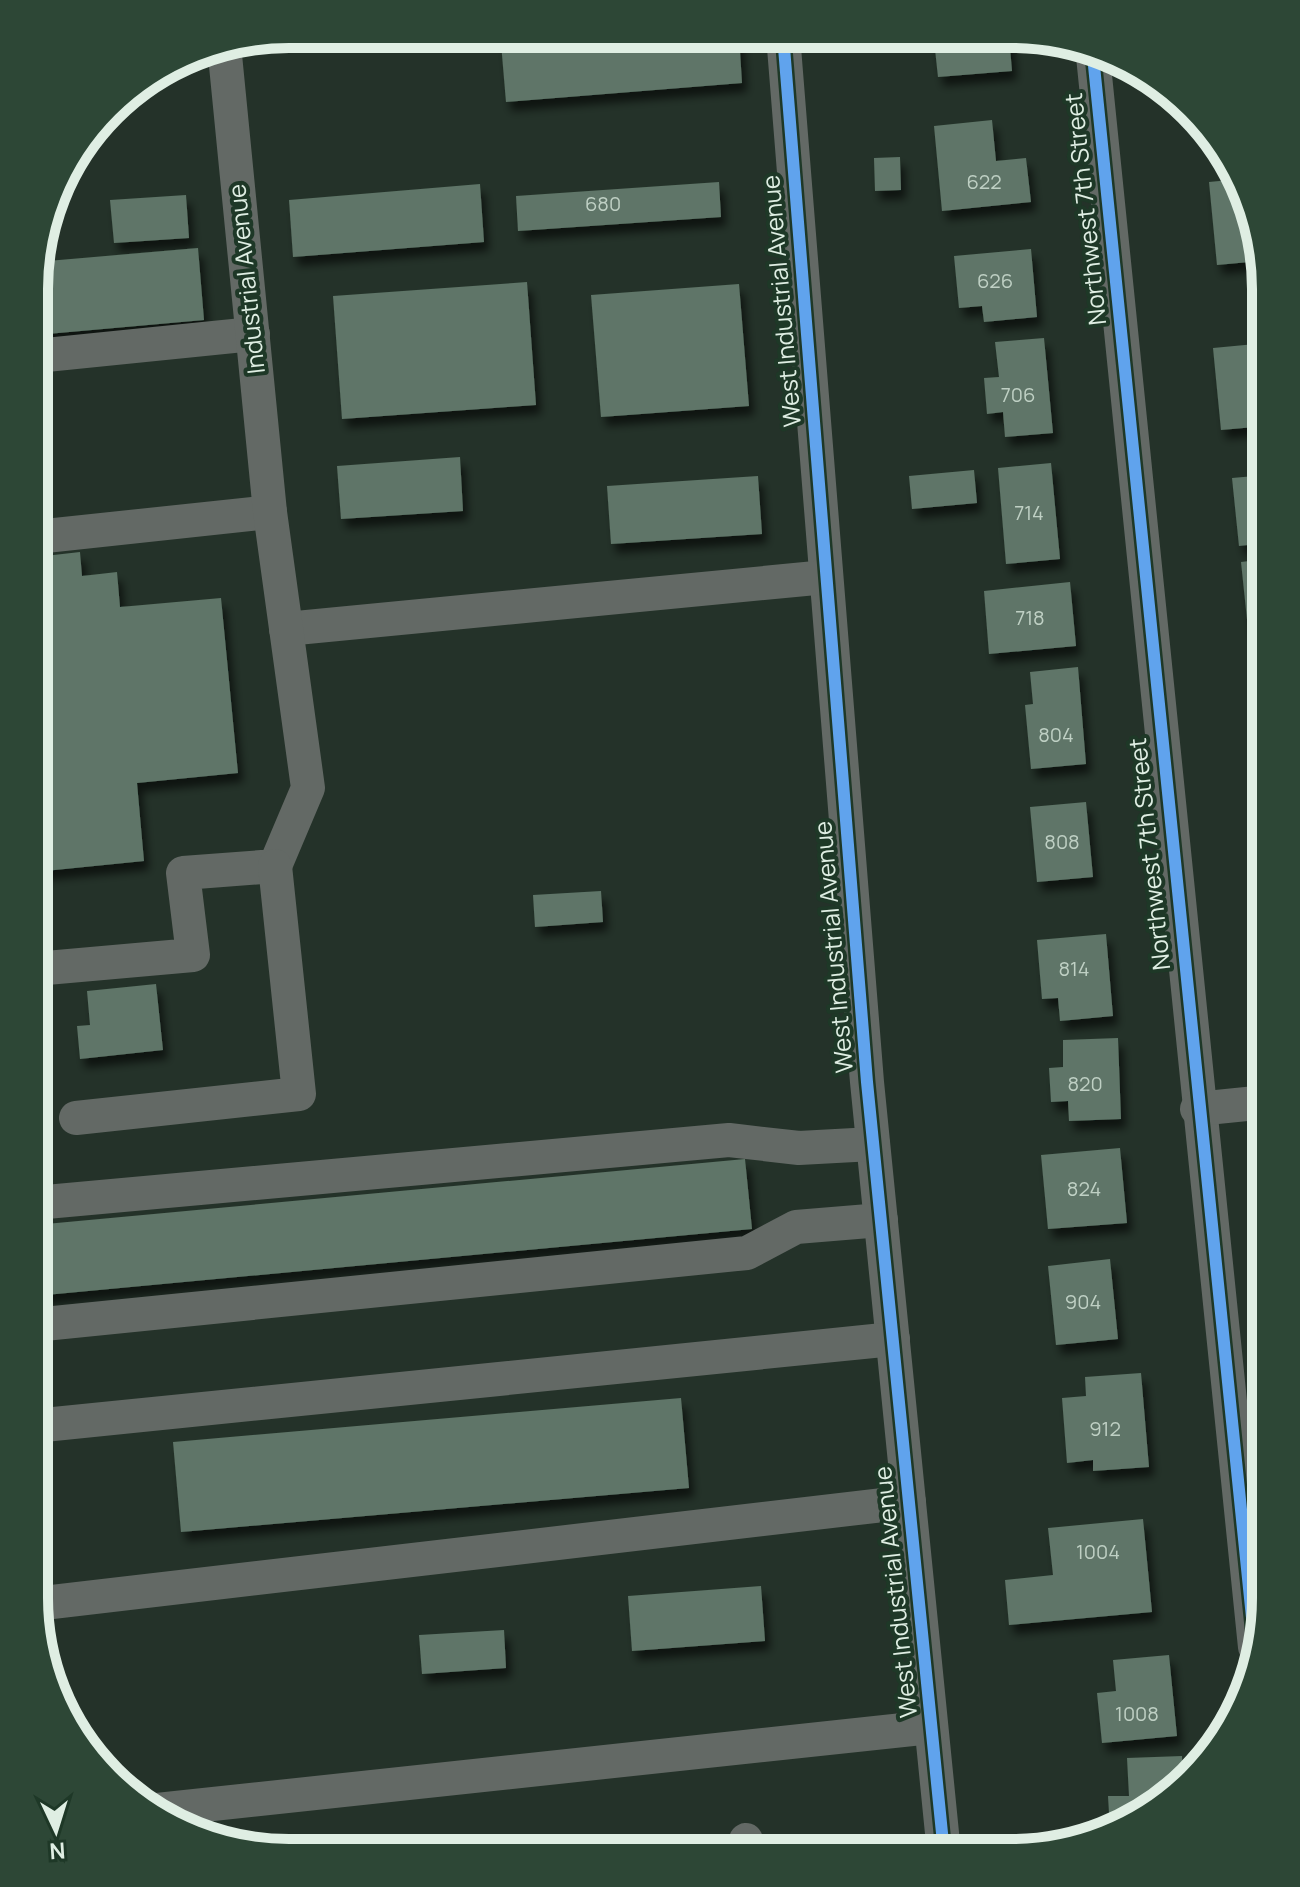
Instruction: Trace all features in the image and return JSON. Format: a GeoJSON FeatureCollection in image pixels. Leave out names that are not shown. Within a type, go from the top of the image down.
{"type":"FeatureCollection","features":[{"type":"Feature","properties":{"kind":"street","name":"West Industrial Avenue"},"geometry":{"type":"LineString","coordinates":[[784,48],[873,1144],[943,1839]]}},
{"type":"Feature","properties":{"kind":"street","name":"Industrial Avenue"},"geometry":{"type":"LineString","coordinates":[[225,56],[270,512],[308,788],[275,866]]}},
{"type":"Feature","properties":{"kind":"street","name":"Northwest 7th Street"},"geometry":{"type":"LineString","coordinates":[[1094,63],[1197,1109],[1251,1610]]}},
{"type":"Feature","properties":{"kind":"street"},"geometry":{"type":"LineString","coordinates":[[48,355],[253,334]]}},
{"type":"Feature","properties":{"kind":"street"},"geometry":{"type":"LineString","coordinates":[[48,536],[270,512]]}},
{"type":"Feature","properties":{"kind":"street"},"geometry":{"type":"LineString","coordinates":[[286,629],[826,577]]}},
{"type":"Feature","properties":{"kind":"street"},"geometry":{"type":"LineString","coordinates":[[48,968],[193,955],[183,873],[275,866],[299,1094],[76,1118]]}},
{"type":"Feature","properties":{"kind":"street"},"geometry":{"type":"LineString","coordinates":[[1197,1109],[1251,1103]]}},
{"type":"Feature","properties":{"kind":"street"},"geometry":{"type":"LineString","coordinates":[[48,1202],[729,1140],[799,1148],[873,1144]]}},
{"type":"Feature","properties":{"kind":"street"},"geometry":{"type":"LineString","coordinates":[[48,1324],[747,1253],[796,1227],[881,1220]]}},
{"type":"Feature","properties":{"kind":"street"},"geometry":{"type":"LineString","coordinates":[[48,1425],[893,1339]]}},
{"type":"Feature","properties":{"kind":"street"},"geometry":{"type":"LineString","coordinates":[[48,1602],[909,1502]]}},
{"type":"Feature","properties":{"kind":"street"},"geometry":{"type":"LineString","coordinates":[[171,1808],[931,1727]]}},
{"type":"Feature","properties":{"kind":"building"},"geometry":{"type":"Polygon","coordinates":[[[740,48],[742,83],[506,102],[501,49],[740,48]]]}},
{"type":"Feature","properties":{"kind":"building"},"geometry":{"type":"Polygon","coordinates":[[[935,48],[1010,48],[1012,71],[938,77],[935,48]]]}},
{"type":"Feature","properties":{"kind":"building"},"geometry":{"type":"Polygon","coordinates":[[[992,120],[996,161],[1026,158],[1031,202],[942,211],[934,126],[992,120]]]}},
{"type":"Feature","properties":{"kind":"building"},"geometry":{"type":"Polygon","coordinates":[[[900,157],[901,190],[875,191],[874,158],[900,157]]]}},
{"type":"Feature","properties":{"kind":"building"},"geometry":{"type":"Polygon","coordinates":[[[719,182],[721,217],[518,231],[516,196],[719,182]]]}},
{"type":"Feature","properties":{"kind":"building"},"geometry":{"type":"Polygon","coordinates":[[[1209,182],[1227,182],[1244,226],[1250,262],[1217,265],[1209,182]]]}},
{"type":"Feature","properties":{"kind":"building"},"geometry":{"type":"Polygon","coordinates":[[[480,184],[484,242],[293,257],[289,200],[480,184]]]}},
{"type":"Feature","properties":{"kind":"building"},"geometry":{"type":"Polygon","coordinates":[[[186,195],[189,238],[114,243],[110,200],[186,195]]]}},
{"type":"Feature","properties":{"kind":"building"},"geometry":{"type":"Polygon","coordinates":[[[198,248],[204,320],[48,334],[50,261],[198,248]]]}},
{"type":"Feature","properties":{"kind":"building"},"geometry":{"type":"Polygon","coordinates":[[[1031,249],[1037,317],[984,322],[982,306],[959,308],[954,256],[1031,249]]]}},
{"type":"Feature","properties":{"kind":"building"},"geometry":{"type":"Polygon","coordinates":[[[527,282],[536,405],[342,419],[333,296],[527,282]]]}},
{"type":"Feature","properties":{"kind":"building"},"geometry":{"type":"Polygon","coordinates":[[[739,284],[749,406],[601,417],[591,295],[739,284]]]}},
{"type":"Feature","properties":{"kind":"building"},"geometry":{"type":"Polygon","coordinates":[[[1044,338],[1053,433],[1005,437],[1003,412],[987,414],[984,378],[999,377],[995,342],[1044,338]]]}},
{"type":"Feature","properties":{"kind":"building"},"geometry":{"type":"Polygon","coordinates":[[[1252,344],[1252,427],[1221,430],[1213,348],[1252,344]]]}},
{"type":"Feature","properties":{"kind":"building"},"geometry":{"type":"Polygon","coordinates":[[[460,457],[463,511],[341,519],[337,466],[460,457]]]}},
{"type":"Feature","properties":{"kind":"building"},"geometry":{"type":"Polygon","coordinates":[[[1051,463],[1060,559],[1006,564],[998,468],[1051,463]]]}},
{"type":"Feature","properties":{"kind":"building"},"geometry":{"type":"Polygon","coordinates":[[[974,470],[977,503],[912,509],[909,476],[974,470]]]}},
{"type":"Feature","properties":{"kind":"building"},"geometry":{"type":"Polygon","coordinates":[[[758,476],[762,534],[611,544],[607,486],[758,476]]]}},
{"type":"Feature","properties":{"kind":"building"},"geometry":{"type":"Polygon","coordinates":[[[1252,476],[1252,545],[1239,546],[1232,478],[1252,476]]]}},
{"type":"Feature","properties":{"kind":"building"},"geometry":{"type":"Polygon","coordinates":[[[80,552],[82,576],[117,572],[120,607],[221,598],[238,773],[137,783],[144,861],[48,871],[48,556],[80,552]]]}},
{"type":"Feature","properties":{"kind":"building"},"geometry":{"type":"Polygon","coordinates":[[[1252,561],[1252,629],[1248,629],[1241,562],[1252,561]]]}},
{"type":"Feature","properties":{"kind":"building"},"geometry":{"type":"Polygon","coordinates":[[[1070,582],[1076,646],[989,654],[984,591],[1070,582]]]}},
{"type":"Feature","properties":{"kind":"building"},"geometry":{"type":"Polygon","coordinates":[[[1078,667],[1086,764],[1031,769],[1025,705],[1033,704],[1030,672],[1078,667]]]}},
{"type":"Feature","properties":{"kind":"building"},"geometry":{"type":"Polygon","coordinates":[[[1086,802],[1093,877],[1037,882],[1030,807],[1086,802]]]}},
{"type":"Feature","properties":{"kind":"building"},"geometry":{"type":"Polygon","coordinates":[[[601,891],[603,922],[535,927],[533,895],[601,891]]]}},
{"type":"Feature","properties":{"kind":"building"},"geometry":{"type":"Polygon","coordinates":[[[1106,934],[1113,1016],[1060,1021],[1058,998],[1042,999],[1037,940],[1106,934]]]}},
{"type":"Feature","properties":{"kind":"building"},"geometry":{"type":"Polygon","coordinates":[[[156,984],[163,1050],[80,1059],[77,1026],[90,1025],[87,991],[156,984]]]}},
{"type":"Feature","properties":{"kind":"building"},"geometry":{"type":"Polygon","coordinates":[[[1118,1038],[1121,1119],[1069,1121],[1068,1101],[1051,1102],[1049,1068],[1063,1067],[1063,1040],[1118,1038]]]}},
{"type":"Feature","properties":{"kind":"building"},"geometry":{"type":"Polygon","coordinates":[[[1120,1148],[1127,1223],[1048,1229],[1041,1155],[1120,1148]]]}},
{"type":"Feature","properties":{"kind":"building"},"geometry":{"type":"Polygon","coordinates":[[[745,1159],[752,1229],[48,1295],[48,1224],[745,1159]]]}},
{"type":"Feature","properties":{"kind":"building"},"geometry":{"type":"Polygon","coordinates":[[[1110,1259],[1118,1339],[1056,1345],[1048,1266],[1110,1259]]]}},
{"type":"Feature","properties":{"kind":"building"},"geometry":{"type":"Polygon","coordinates":[[[1141,1373],[1149,1467],[1093,1471],[1093,1460],[1067,1463],[1062,1398],[1086,1396],[1085,1377],[1141,1373]]]}},
{"type":"Feature","properties":{"kind":"building"},"geometry":{"type":"Polygon","coordinates":[[[681,1398],[689,1488],[181,1532],[173,1442],[681,1398]]]}},
{"type":"Feature","properties":{"kind":"building"},"geometry":{"type":"Polygon","coordinates":[[[1143,1519],[1152,1612],[1009,1625],[1005,1580],[1053,1575],[1048,1528],[1143,1519]]]}},
{"type":"Feature","properties":{"kind":"building"},"geometry":{"type":"Polygon","coordinates":[[[761,1586],[765,1641],[632,1651],[628,1596],[761,1586]]]}},
{"type":"Feature","properties":{"kind":"building"},"geometry":{"type":"Polygon","coordinates":[[[504,1630],[506,1668],[422,1674],[419,1635],[504,1630]]]}},
{"type":"Feature","properties":{"kind":"building"},"geometry":{"type":"Polygon","coordinates":[[[1169,1655],[1177,1736],[1102,1743],[1097,1693],[1116,1691],[1113,1660],[1169,1655]]]}},
{"type":"Feature","properties":{"kind":"building"},"geometry":{"type":"Polygon","coordinates":[[[1182,1756],[1183,1766],[1145,1798],[1109,1818],[1108,1796],[1129,1796],[1127,1758],[1182,1756]]]}},
{"type":"Feature","properties":{"kind":"cycle path"},"geometry":{"type":"LineString","coordinates":[[784,48],[867,1082],[943,1839]]}},
{"type":"Feature","properties":{"kind":"cycle path"},"geometry":{"type":"LineString","coordinates":[[1094,63],[1251,1608]]}}]}
